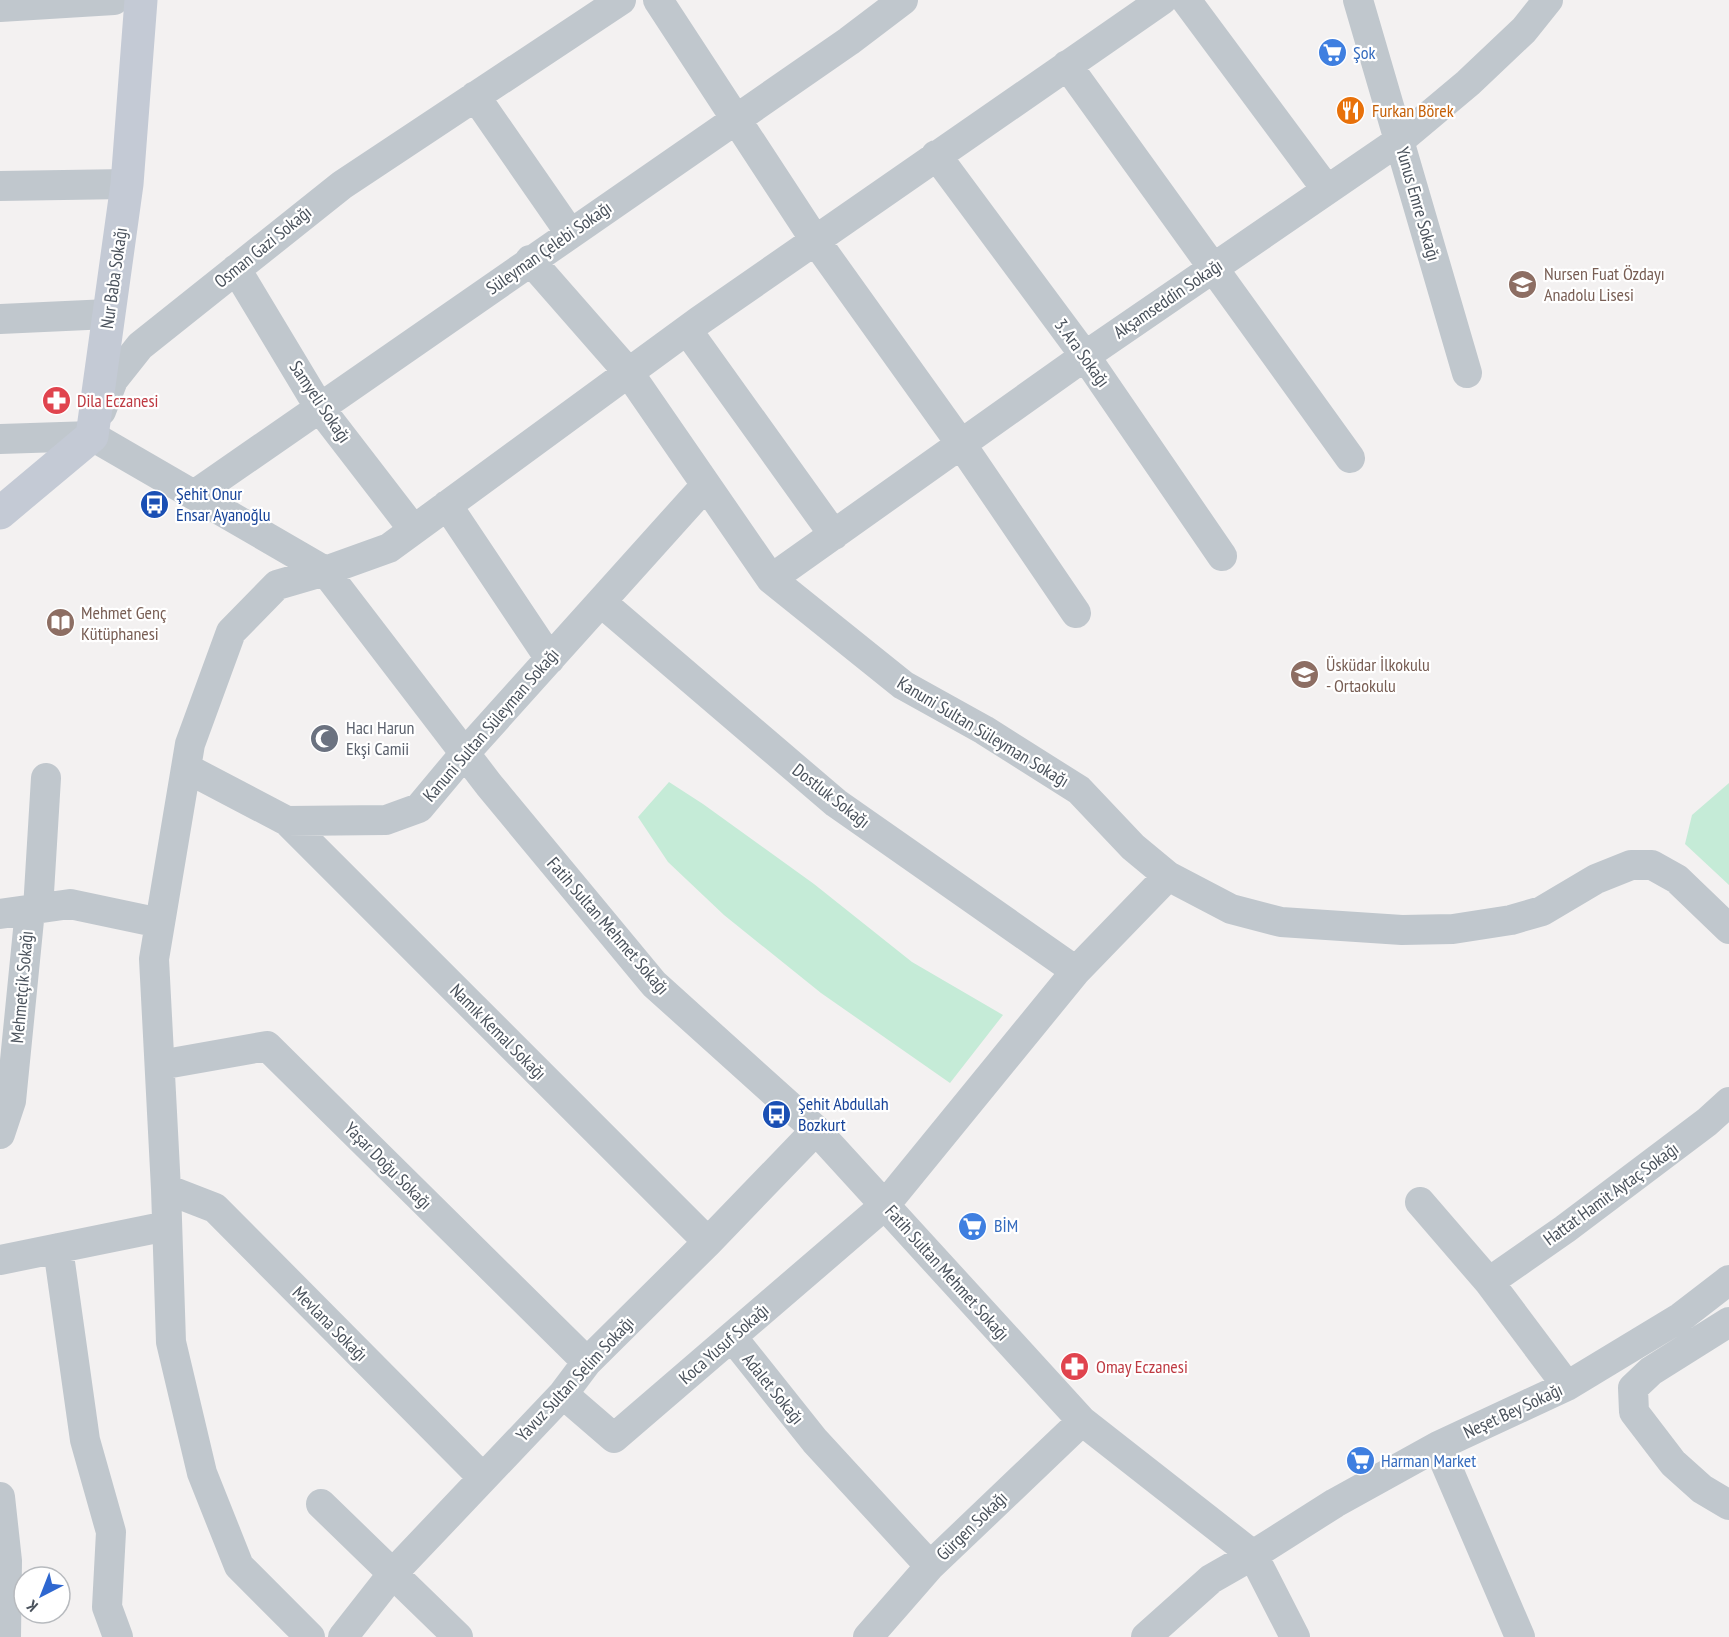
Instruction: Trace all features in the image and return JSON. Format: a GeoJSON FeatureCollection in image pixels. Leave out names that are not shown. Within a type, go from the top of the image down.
{"type":"FeatureCollection","features":[{"type":"Feature","properties":{"kind":"main road","name":"Nur Baba Sokağı"},"geometry":{"type":"LineString","coordinates":[[92,436],[127,184],[141,0]]}},
{"type":"Feature","properties":{"kind":"main road"},"geometry":{"type":"LineString","coordinates":[[0,513],[92,436]]}},
{"type":"Feature","properties":{"kind":"street"},"geometry":{"type":"LineString","coordinates":[[0,7],[114,0]]}},
{"type":"Feature","properties":{"kind":"street","name":"Osman Gazi Sokağı"},"geometry":{"type":"LineString","coordinates":[[92,436],[113,380],[140,346],[342,185],[621,0]]}},
{"type":"Feature","properties":{"kind":"street"},"geometry":{"type":"LineString","coordinates":[[658,0],[815,240],[961,444],[1076,614]]}},
{"type":"Feature","properties":{"kind":"street","name":"Süleyman Çelebi Sokağı"},"geometry":{"type":"LineString","coordinates":[[194,495],[849,41],[903,0]]}},
{"type":"Feature","properties":{"kind":"street"},"geometry":{"type":"LineString","coordinates":[[310,1637],[239,1566],[202,1473],[171,1342],[154,958],[190,744],[231,632],[277,585],[389,548],[687,330],[1162,0]]}},
{"type":"Feature","properties":{"kind":"street"},"geometry":{"type":"LineString","coordinates":[[1186,0],[1327,190]]}},
{"type":"Feature","properties":{"kind":"street","name":"Yunus Emre Sokağı"},"geometry":{"type":"LineString","coordinates":[[1358,0],[1467,373]]}},
{"type":"Feature","properties":{"kind":"street","name":"Akşamseddin Sokağı"},"geometry":{"type":"LineString","coordinates":[[771,579],[1085,356],[1400,140],[1468,83],[1524,30],[1548,0]]}},
{"type":"Feature","properties":{"kind":"street"},"geometry":{"type":"LineString","coordinates":[[1067,65],[1350,458]]}},
{"type":"Feature","properties":{"kind":"street"},"geometry":{"type":"LineString","coordinates":[[476,96],[570,233]]}},
{"type":"Feature","properties":{"kind":"street","name":"3. Ara Sokağı"},"geometry":{"type":"LineString","coordinates":[[936,155],[1085,356],[1222,556]]}},
{"type":"Feature","properties":{"kind":"street"},"geometry":{"type":"LineString","coordinates":[[0,186],[127,184]]}},
{"type":"Feature","properties":{"kind":"street","name":"Kanuni Sultan Süleyman Sokağı"},"geometry":{"type":"LineString","coordinates":[[530,260],[629,373],[771,579],[903,685],[984,730],[1078,790],[1133,847],[1168,876],[1231,909],[1281,922],[1401,930],[1453,929],[1502,922],[1542,911],[1596,879],[1631,866],[1652,865],[1677,879],[1729,929]]}},
{"type":"Feature","properties":{"kind":"street","name":"Samyeli Sokağı"},"geometry":{"type":"LineString","coordinates":[[236,269],[319,407],[413,530]]}},
{"type":"Feature","properties":{"kind":"street"},"geometry":{"type":"LineString","coordinates":[[0,319],[109,314]]}},
{"type":"Feature","properties":{"kind":"street"},"geometry":{"type":"LineString","coordinates":[[687,330],[834,535]]}},
{"type":"Feature","properties":{"kind":"street"},"geometry":{"type":"LineString","coordinates":[[0,439],[92,436]]}},
{"type":"Feature","properties":{"kind":"street","name":"Fatih Sultan Mehmet Sokağı"},"geometry":{"type":"LineString","coordinates":[[92,436],[325,571],[465,753],[654,984],[816,1130],[1082,1421],[1253,1555]]}},
{"type":"Feature","properties":{"kind":"street","name":"Kanuni Sultan Süleyman Sokağı"},"geometry":{"type":"LineString","coordinates":[[186,768],[287,821],[386,820],[419,808],[465,753],[706,485]]}},
{"type":"Feature","properties":{"kind":"street"},"geometry":{"type":"LineString","coordinates":[[447,505],[550,658]]}},
{"type":"Feature","properties":{"kind":"street","name":"Dostluk Sokağı"},"geometry":{"type":"LineString","coordinates":[[601,602],[836,803],[1076,970]]}},
{"type":"Feature","properties":{"kind":"street","name":"Mehmetçik Sokağı"},"geometry":{"type":"LineString","coordinates":[[0,1134],[11,1101],[34,909],[46,778]]}},
{"type":"Feature","properties":{"kind":"street","name":"Namık Kemal Sokağı"},"geometry":{"type":"LineString","coordinates":[[287,821],[708,1242]]}},
{"type":"Feature","properties":{"kind":"street","name":"Koca Yusuf Sokağı"},"geometry":{"type":"LineString","coordinates":[[563,1394],[614,1438],[732,1337],[885,1205],[1076,970],[1168,876]]}},
{"type":"Feature","properties":{"kind":"street"},"geometry":{"type":"LineString","coordinates":[[0,914],[70,904],[160,923]]}},
{"type":"Feature","properties":{"kind":"street","name":"Yaşar Doğu Sokağı"},"geometry":{"type":"LineString","coordinates":[[159,1065],[267,1046],[587,1362]]}},
{"type":"Feature","properties":{"kind":"street","name":"Hattat Hamit Aytaç Sokağı"},"geometry":{"type":"LineString","coordinates":[[1489,1282],[1584,1215],[1707,1122],[1729,1102]]}},
{"type":"Feature","properties":{"kind":"street","name":"Yavuz Sultan Selim Sokağı"},"geometry":{"type":"LineString","coordinates":[[343,1637],[394,1572],[563,1394],[587,1362],[708,1242],[816,1130]]}},
{"type":"Feature","properties":{"kind":"street","name":"Mevlana Sokağı"},"geometry":{"type":"LineString","coordinates":[[166,1189],[215,1208],[482,1478]]}},
{"type":"Feature","properties":{"kind":"street"},"geometry":{"type":"LineString","coordinates":[[1420,1202],[1489,1282],[1567,1386]]}},
{"type":"Feature","properties":{"kind":"street"},"geometry":{"type":"LineString","coordinates":[[0,1260],[167,1226]]}},
{"type":"Feature","properties":{"kind":"street"},"geometry":{"type":"LineString","coordinates":[[58,1248],[85,1440],[111,1532],[107,1607],[117,1637]]}},
{"type":"Feature","properties":{"kind":"street","name":"Neşet Bey Sokağı"},"geometry":{"type":"LineString","coordinates":[[1146,1637],[1211,1579],[1335,1503],[1438,1446],[1567,1386],[1681,1317],[1729,1280]]}},
{"type":"Feature","properties":{"kind":"street"},"geometry":{"type":"LineString","coordinates":[[1729,1322],[1651,1371],[1633,1388],[1634,1412],[1673,1462],[1702,1489],[1729,1505]]}},
{"type":"Feature","properties":{"kind":"street","name":"Adalet Sokağı"},"geometry":{"type":"LineString","coordinates":[[732,1337],[815,1441],[930,1566]]}},
{"type":"Feature","properties":{"kind":"street","name":"Gürgen Sokağı"},"geometry":{"type":"LineString","coordinates":[[868,1637],[930,1566],[1082,1421]]}},
{"type":"Feature","properties":{"kind":"street"},"geometry":{"type":"LineString","coordinates":[[1438,1446],[1520,1637]]}},
{"type":"Feature","properties":{"kind":"street"},"geometry":{"type":"LineString","coordinates":[[0,1497],[7,1561],[6,1637]]}},
{"type":"Feature","properties":{"kind":"street"},"geometry":{"type":"LineString","coordinates":[[321,1504],[459,1637]]}},
{"type":"Feature","properties":{"kind":"street"},"geometry":{"type":"LineString","coordinates":[[1253,1555],[1295,1637]]}},
{"type":"Feature","properties":{"kind":"green space"},"geometry":{"type":"Polygon","coordinates":[[[669,782],[814,884],[912,962],[1003,1015],[950,1083],[821,993],[724,915],[668,862],[638,817],[669,782]]]}},
{"type":"Feature","properties":{"kind":"green space"},"geometry":{"type":"Polygon","coordinates":[[[1729,783],[1729,885],[1685,844],[1692,815],[1729,783]]]}},
{"type":"Feature","properties":{"kind":"place","name":"Şok"},"geometry":{"type":"Point","coordinates":[1332,53]}},
{"type":"Feature","properties":{"kind":"place","name":"Furkan Börek"},"geometry":{"type":"Point","coordinates":[1351,111]}},
{"type":"Feature","properties":{"kind":"place","name":"Nursen Fuat Özdayı Anadolu Lisesi"},"geometry":{"type":"Point","coordinates":[1523,284]}},
{"type":"Feature","properties":{"kind":"place","name":"Dila Eczanesi"},"geometry":{"type":"Point","coordinates":[56,401]}},
{"type":"Feature","properties":{"kind":"place","name":"Şehit Onur Ensar Ayanoğlu"},"geometry":{"type":"Point","coordinates":[155,504]}},
{"type":"Feature","properties":{"kind":"place","name":"Mehmet Genç Kütüphanesi"},"geometry":{"type":"Point","coordinates":[60,623]}},
{"type":"Feature","properties":{"kind":"place","name":"Üsküdar İlkokulu - Ortaokulu"},"geometry":{"type":"Point","coordinates":[1305,675]}},
{"type":"Feature","properties":{"kind":"place","name":"Hacı Harun Ekşi Camii"},"geometry":{"type":"Point","coordinates":[325,738]}},
{"type":"Feature","properties":{"kind":"place","name":"Şehit Abdullah Bozkurt"},"geometry":{"type":"Point","coordinates":[777,1114]}},
{"type":"Feature","properties":{"kind":"place","name":"BİM"},"geometry":{"type":"Point","coordinates":[973,1226]}},
{"type":"Feature","properties":{"kind":"place","name":"Omay Eczanesi"},"geometry":{"type":"Point","coordinates":[1075,1367]}},
{"type":"Feature","properties":{"kind":"place","name":"Harman Market"},"geometry":{"type":"Point","coordinates":[1360,1461]}}]}
